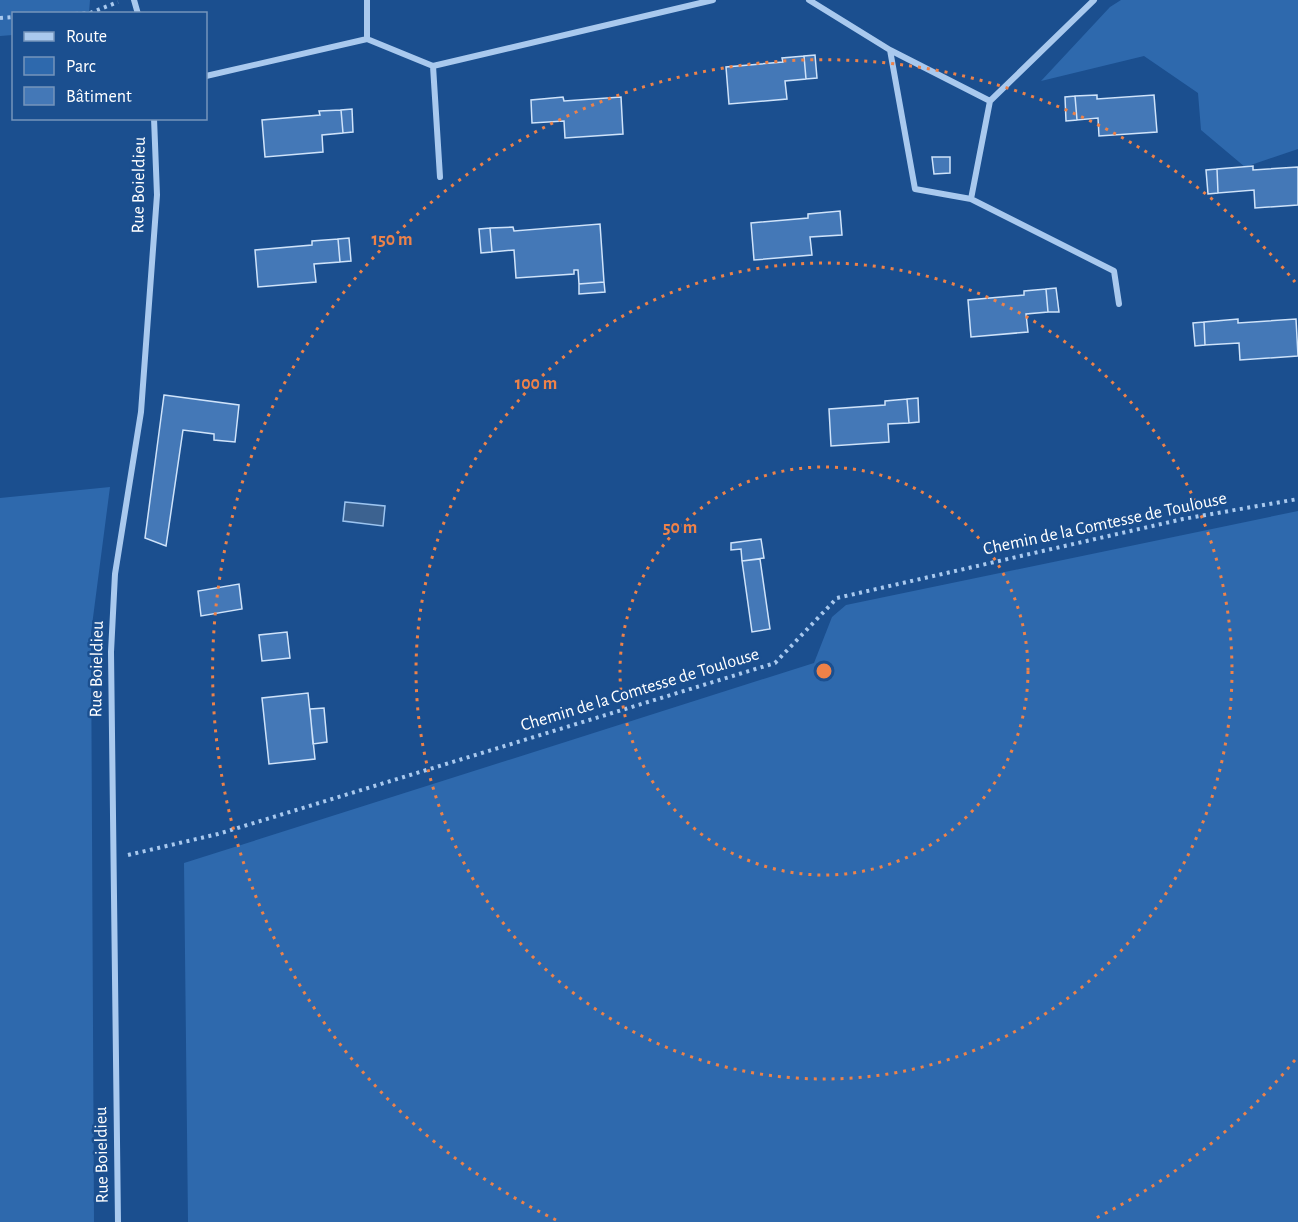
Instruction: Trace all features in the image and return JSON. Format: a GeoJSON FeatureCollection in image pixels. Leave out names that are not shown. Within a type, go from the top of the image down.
{"type":"FeatureCollection","features":[{"type":"Feature","properties":{"kind":"street"},"geometry":{"type":"LineString","coordinates":[[367,0],[367,39]]}},
{"type":"Feature","properties":{"kind":"street"},"geometry":{"type":"LineString","coordinates":[[207,76],[367,39],[433,66],[713,0]]}},
{"type":"Feature","properties":{"kind":"street"},"geometry":{"type":"LineString","coordinates":[[809,0],[890,50],[990,101]]}},
{"type":"Feature","properties":{"kind":"street"},"geometry":{"type":"LineString","coordinates":[[971,199],[990,101],[1094,0]]}},
{"type":"Feature","properties":{"kind":"street"},"geometry":{"type":"LineString","coordinates":[[890,50],[915,189],[971,199],[1114,271],[1119,304]]}},
{"type":"Feature","properties":{"kind":"street"},"geometry":{"type":"LineString","coordinates":[[433,66],[440,177]]}},
{"type":"Feature","properties":{"kind":"street","name":"Rue Boieldieu"},"geometry":{"type":"LineString","coordinates":[[118,1222],[111,652],[115,574],[141,412],[157,195],[154,120]]}},
{"type":"Feature","properties":{"kind":"path"},"geometry":{"type":"LineString","coordinates":[[93,12],[124,0]]}},
{"type":"Feature","properties":{"kind":"path","name":"Chemin de la Comtesse de Toulouse"},"geometry":{"type":"LineString","coordinates":[[113,859],[218,834],[775,663],[837,598],[1183,519],[1298,499]]}},
{"type":"Feature","properties":{"kind":"green space"},"geometry":{"type":"Polygon","coordinates":[[[0,0],[90,0],[89,12],[12,12],[12,35],[0,36],[0,0]]]}},
{"type":"Feature","properties":{"kind":"green space"},"geometry":{"type":"Polygon","coordinates":[[[1121,0],[1298,0],[1298,149],[1245,167],[1201,130],[1198,93],[1144,56],[1041,81],[1110,7],[1121,0]]]}},
{"type":"Feature","properties":{"kind":"green space"},"geometry":{"type":"Polygon","coordinates":[[[110,487],[91,633],[94,1222],[0,1222],[0,498],[110,487]]]}},
{"type":"Feature","properties":{"kind":"green space"},"geometry":{"type":"Polygon","coordinates":[[[1298,511],[1298,1222],[188,1222],[184,863],[814,663],[832,617],[846,605],[1298,511]]]}},
{"type":"Feature","properties":{"kind":"shaded area"},"geometry":{"type":"Polygon","coordinates":[[[345,502],[385,506],[383,526],[343,521],[345,502]]]}},
{"type":"Feature","properties":{"kind":"building"},"geometry":{"type":"Polygon","coordinates":[[[815,55],[817,78],[806,79],[804,56],[815,55]]]}},
{"type":"Feature","properties":{"kind":"building"},"geometry":{"type":"Polygon","coordinates":[[[804,56],[806,79],[785,81],[787,99],[729,104],[726,67],[783,62],[782,58],[804,56]]]}},
{"type":"Feature","properties":{"kind":"building"},"geometry":{"type":"Polygon","coordinates":[[[1097,95],[1097,99],[1154,95],[1157,132],[1099,136],[1098,118],[1077,120],[1075,96],[1097,95]]]}},
{"type":"Feature","properties":{"kind":"building"},"geometry":{"type":"Polygon","coordinates":[[[1075,96],[1077,120],[1066,121],[1065,97],[1075,96]]]}},
{"type":"Feature","properties":{"kind":"building"},"geometry":{"type":"Polygon","coordinates":[[[563,97],[564,101],[621,97],[623,134],[565,138],[564,121],[532,123],[531,100],[563,97]]]}},
{"type":"Feature","properties":{"kind":"building"},"geometry":{"type":"Polygon","coordinates":[[[352,109],[353,132],[343,133],[341,110],[352,109]]]}},
{"type":"Feature","properties":{"kind":"building"},"geometry":{"type":"Polygon","coordinates":[[[341,110],[343,133],[322,135],[323,152],[265,157],[262,120],[320,115],[319,111],[341,110]]]}},
{"type":"Feature","properties":{"kind":"building"},"geometry":{"type":"Polygon","coordinates":[[[932,157],[950,157],[950,173],[934,174],[932,157]]]}},
{"type":"Feature","properties":{"kind":"building"},"geometry":{"type":"Polygon","coordinates":[[[1253,166],[1253,170],[1298,167],[1298,205],[1255,208],[1254,190],[1218,193],[1217,169],[1253,166]]]}},
{"type":"Feature","properties":{"kind":"building"},"geometry":{"type":"Polygon","coordinates":[[[1217,169],[1218,193],[1208,194],[1206,170],[1217,169]]]}},
{"type":"Feature","properties":{"kind":"building"},"geometry":{"type":"Polygon","coordinates":[[[840,211],[842,235],[810,237],[812,255],[754,260],[751,223],[808,218],[808,214],[840,211]]]}},
{"type":"Feature","properties":{"kind":"building"},"geometry":{"type":"Polygon","coordinates":[[[600,224],[604,282],[579,284],[578,270],[574,270],[574,274],[516,278],[514,250],[492,252],[490,228],[513,227],[514,231],[600,224]]]}},
{"type":"Feature","properties":{"kind":"building"},"geometry":{"type":"Polygon","coordinates":[[[490,228],[492,252],[481,253],[479,229],[490,228]]]}},
{"type":"Feature","properties":{"kind":"building"},"geometry":{"type":"Polygon","coordinates":[[[349,238],[351,261],[340,262],[338,239],[349,238]]]}},
{"type":"Feature","properties":{"kind":"building"},"geometry":{"type":"Polygon","coordinates":[[[338,239],[340,262],[314,264],[316,282],[258,287],[255,250],[312,245],[312,241],[338,239]]]}},
{"type":"Feature","properties":{"kind":"building"},"geometry":{"type":"Polygon","coordinates":[[[604,282],[605,292],[579,294],[579,284],[604,282]]]}},
{"type":"Feature","properties":{"kind":"building"},"geometry":{"type":"Polygon","coordinates":[[[1056,288],[1059,312],[1048,312],[1046,289],[1056,288]]]}},
{"type":"Feature","properties":{"kind":"building"},"geometry":{"type":"Polygon","coordinates":[[[1046,289],[1048,312],[1026,314],[1028,332],[971,337],[968,300],[1024,295],[1024,291],[1046,289]]]}},
{"type":"Feature","properties":{"kind":"building"},"geometry":{"type":"Polygon","coordinates":[[[1238,319],[1238,323],[1296,319],[1298,356],[1240,360],[1239,343],[1205,345],[1204,322],[1238,319]]]}},
{"type":"Feature","properties":{"kind":"building"},"geometry":{"type":"Polygon","coordinates":[[[1204,322],[1205,345],[1195,346],[1193,323],[1204,322]]]}},
{"type":"Feature","properties":{"kind":"building"},"geometry":{"type":"Polygon","coordinates":[[[164,395],[239,405],[235,442],[214,440],[214,434],[183,430],[166,546],[145,538],[164,395]]]}},
{"type":"Feature","properties":{"kind":"building"},"geometry":{"type":"Polygon","coordinates":[[[918,398],[919,422],[909,423],[907,399],[918,398]]]}},
{"type":"Feature","properties":{"kind":"building"},"geometry":{"type":"Polygon","coordinates":[[[907,399],[909,423],[888,424],[889,442],[831,446],[829,409],[885,405],[885,401],[907,399]]]}},
{"type":"Feature","properties":{"kind":"building"},"geometry":{"type":"Polygon","coordinates":[[[761,539],[764,558],[742,561],[741,549],[731,550],[731,543],[761,539]]]}},
{"type":"Feature","properties":{"kind":"building"},"geometry":{"type":"Polygon","coordinates":[[[760,559],[770,629],[752,632],[742,561],[760,559]]]}},
{"type":"Feature","properties":{"kind":"building"},"geometry":{"type":"Polygon","coordinates":[[[239,584],[242,609],[201,616],[198,591],[239,584]]]}},
{"type":"Feature","properties":{"kind":"building"},"geometry":{"type":"Polygon","coordinates":[[[287,632],[290,658],[262,661],[259,635],[287,632]]]}},
{"type":"Feature","properties":{"kind":"building"},"geometry":{"type":"Polygon","coordinates":[[[308,693],[315,759],[269,764],[262,698],[308,693]]]}},
{"type":"Feature","properties":{"kind":"building"},"geometry":{"type":"Polygon","coordinates":[[[324,708],[327,742],[313,744],[310,709],[324,708]]]}}]}
